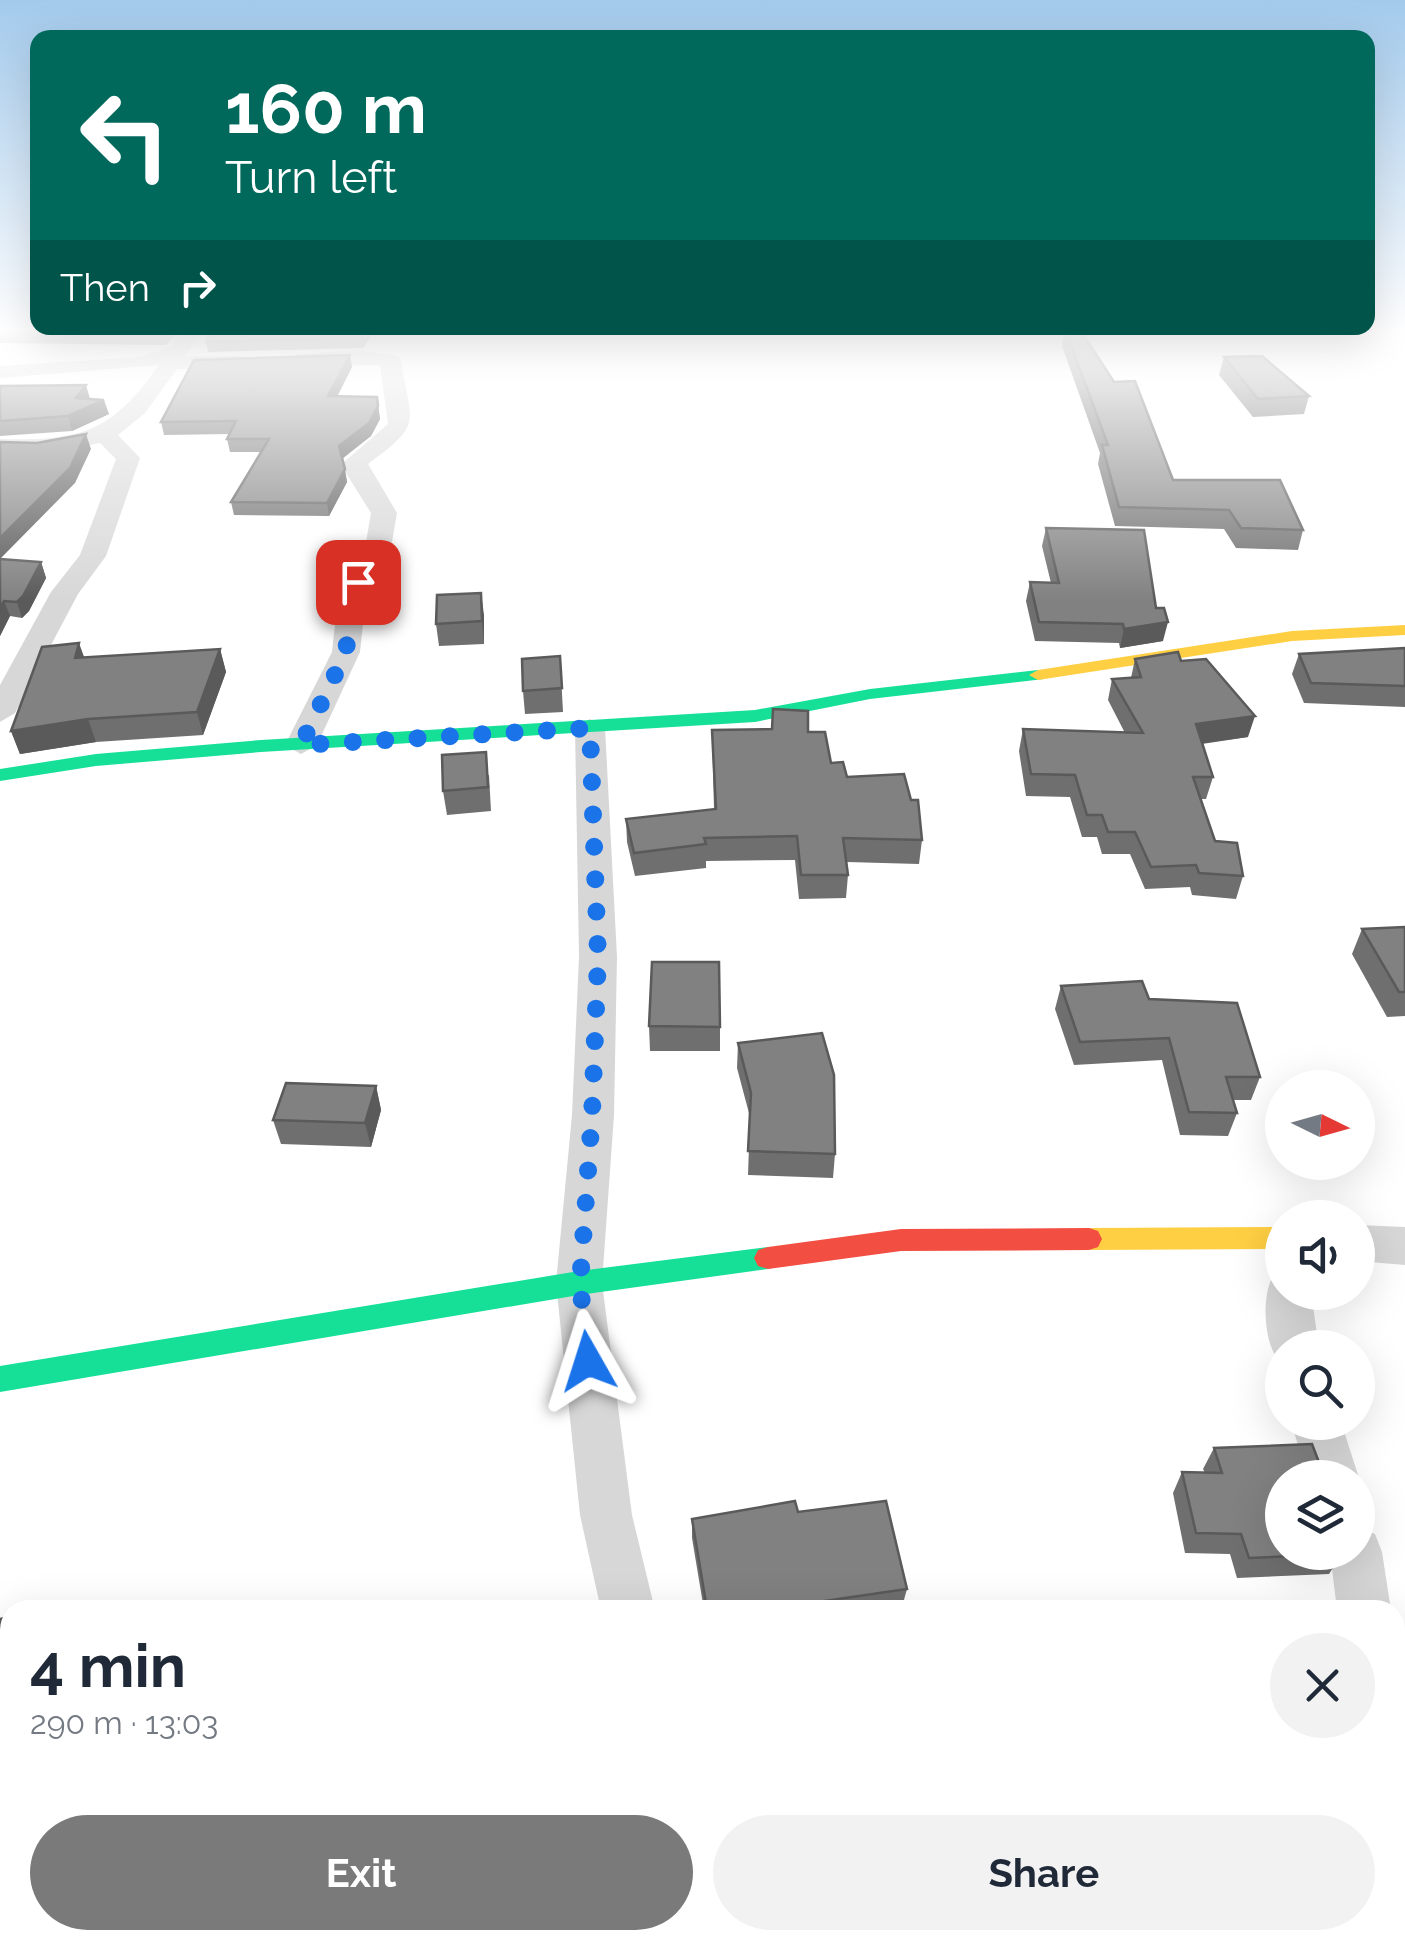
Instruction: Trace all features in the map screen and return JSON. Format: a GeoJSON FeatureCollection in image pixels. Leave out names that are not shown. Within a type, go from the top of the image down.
{"type":"FeatureCollection","features":[{"type":"Feature","properties":{"kind":"street"},"geometry":{"type":"LineString","coordinates":[[0,446],[54,449],[106,437],[130,419]]}},
{"type":"Feature","properties":{"kind":"street"},"geometry":{"type":"LineString","coordinates":[[301,745],[346,652],[352,596],[379,542],[384,513],[358,473],[356,462],[397,432],[395,419]]}},
{"type":"Feature","properties":{"kind":"street"},"geometry":{"type":"LineString","coordinates":[[0,713],[65,592],[93,556],[122,486],[128,458],[106,437]]}},
{"type":"Feature","properties":{"kind":"street"},"geometry":{"type":"LineString","coordinates":[[0,775],[96,760],[755,716],[870,694],[1096,669],[1292,636],[1405,630]]}},
{"type":"Feature","properties":{"kind":"street"},"geometry":{"type":"LineString","coordinates":[[590,728],[598,957],[580,1283],[606,1516],[626,1600]]}},
{"type":"Feature","properties":{"kind":"street"},"geometry":{"type":"LineString","coordinates":[[0,1380],[580,1283],[901,1240],[1265,1240]]}},
{"type":"Feature","properties":{"kind":"street"},"geometry":{"type":"LineString","coordinates":[[1375,1244],[1405,1246]]}},
{"type":"Feature","properties":{"kind":"street"},"geometry":{"type":"LineString","coordinates":[[1358,1570],[1363,1600]]}},
{"type":"Feature","properties":{"kind":"building"},"geometry":{"type":"Polygon","coordinates":[[[371,419],[339,446],[345,469],[327,503],[231,502],[269,439],[227,439],[236,421],[161,422],[371,419]]]}},
{"type":"Feature","properties":{"kind":"building"},"geometry":{"type":"Polygon","coordinates":[[[1098,419],[1150,419],[1173,480],[1280,480],[1303,530],[1241,528],[1229,510],[1119,507],[1102,445],[1108,445],[1098,419]]]}},
{"type":"Feature","properties":{"kind":"building"},"geometry":{"type":"Polygon","coordinates":[[[86,434],[70,468],[0,538],[0,442],[37,443],[86,434]]]}},
{"type":"Feature","properties":{"kind":"building"},"geometry":{"type":"Polygon","coordinates":[[[1046,528],[1144,530],[1156,608],[1164,608],[1168,622],[1124,629],[1123,624],[1039,622],[1030,582],[1059,583],[1046,528]]]}},
{"type":"Feature","properties":{"kind":"building"},"geometry":{"type":"Polygon","coordinates":[[[0,559],[41,562],[23,596],[17,602],[4,601],[0,608],[0,559]]]}},
{"type":"Feature","properties":{"kind":"building"},"geometry":{"type":"Polygon","coordinates":[[[481,593],[482,621],[436,624],[437,595],[481,593]]]}},
{"type":"Feature","properties":{"kind":"building"},"geometry":{"type":"Polygon","coordinates":[[[79,643],[75,658],[220,649],[197,712],[88,719],[11,731],[42,647],[79,643]]]}},
{"type":"Feature","properties":{"kind":"building"},"geometry":{"type":"Polygon","coordinates":[[[1405,648],[1405,686],[1311,683],[1299,654],[1405,648]]]}},
{"type":"Feature","properties":{"kind":"building"},"geometry":{"type":"Polygon","coordinates":[[[1178,652],[1181,661],[1206,659],[1255,716],[1196,724],[1213,777],[1193,777],[1215,841],[1237,843],[1243,876],[1199,873],[1196,865],[1151,867],[1135,832],[1108,832],[1102,815],[1087,815],[1075,775],[1031,774],[1023,729],[1143,733],[1112,679],[1141,677],[1135,659],[1178,652]]]}},
{"type":"Feature","properties":{"kind":"building"},"geometry":{"type":"Polygon","coordinates":[[[560,656],[562,688],[523,691],[522,659],[560,656]]]}},
{"type":"Feature","properties":{"kind":"building"},"geometry":{"type":"Polygon","coordinates":[[[773,709],[808,711],[808,732],[825,732],[831,763],[843,762],[847,777],[904,774],[911,800],[918,800],[922,840],[843,838],[848,875],[801,875],[797,836],[704,838],[706,844],[634,853],[626,819],[716,809],[712,730],[772,729],[773,709]]]}},
{"type":"Feature","properties":{"kind":"building"},"geometry":{"type":"Polygon","coordinates":[[[486,752],[488,787],[443,791],[442,755],[486,752]]]}},
{"type":"Feature","properties":{"kind":"building"},"geometry":{"type":"Polygon","coordinates":[[[1405,927],[1405,992],[1399,992],[1362,929],[1405,927]]]}},
{"type":"Feature","properties":{"kind":"building"},"geometry":{"type":"Polygon","coordinates":[[[652,962],[719,962],[720,1027],[649,1026],[652,962]]]}},
{"type":"Feature","properties":{"kind":"building"},"geometry":{"type":"Polygon","coordinates":[[[1142,981],[1149,999],[1237,1003],[1260,1077],[1226,1077],[1237,1113],[1189,1112],[1169,1038],[1080,1042],[1061,986],[1142,981]]]}},
{"type":"Feature","properties":{"kind":"building"},"geometry":{"type":"Polygon","coordinates":[[[822,1033],[834,1075],[835,1154],[748,1151],[751,1093],[738,1043],[822,1033]]]}},
{"type":"Feature","properties":{"kind":"building"},"geometry":{"type":"Polygon","coordinates":[[[286,1083],[376,1086],[365,1123],[273,1120],[286,1083]]]}},
{"type":"Feature","properties":{"kind":"building"},"geometry":{"type":"Polygon","coordinates":[[[1312,1444],[1318,1460],[1265,1460],[1265,1557],[1249,1558],[1241,1534],[1196,1533],[1182,1472],[1222,1473],[1214,1448],[1312,1444]]]}},
{"type":"Feature","properties":{"kind":"building"},"geometry":{"type":"Polygon","coordinates":[[[795,1501],[798,1512],[886,1501],[907,1589],[831,1600],[706,1600],[692,1519],[795,1501]]]}},
{"type":"Feature","properties":{"kind":"traffic: fast"},"geometry":{"type":"LineString","coordinates":[[0,775],[96,760],[261,746],[755,716],[870,694],[1038,675]]}},
{"type":"Feature","properties":{"kind":"traffic: fast"},"geometry":{"type":"LineString","coordinates":[[0,1379],[579,1283],[768,1258]]}},
{"type":"Feature","properties":{"kind":"traffic: slow"},"geometry":{"type":"LineString","coordinates":[[1038,675],[1292,636],[1405,630]]}},
{"type":"Feature","properties":{"kind":"traffic: slow"},"geometry":{"type":"LineString","coordinates":[[1089,1239],[1265,1238]]}},
{"type":"Feature","properties":{"kind":"traffic: jam"},"geometry":{"type":"LineString","coordinates":[[768,1258],[901,1240],[1089,1239]]}},
{"type":"Feature","properties":{"kind":"route"},"geometry":{"type":"LineString","coordinates":[[358,582],[352,596],[346,652],[301,745],[590,728],[588,781],[598,957],[580,1283],[588,1361]]}}]}
